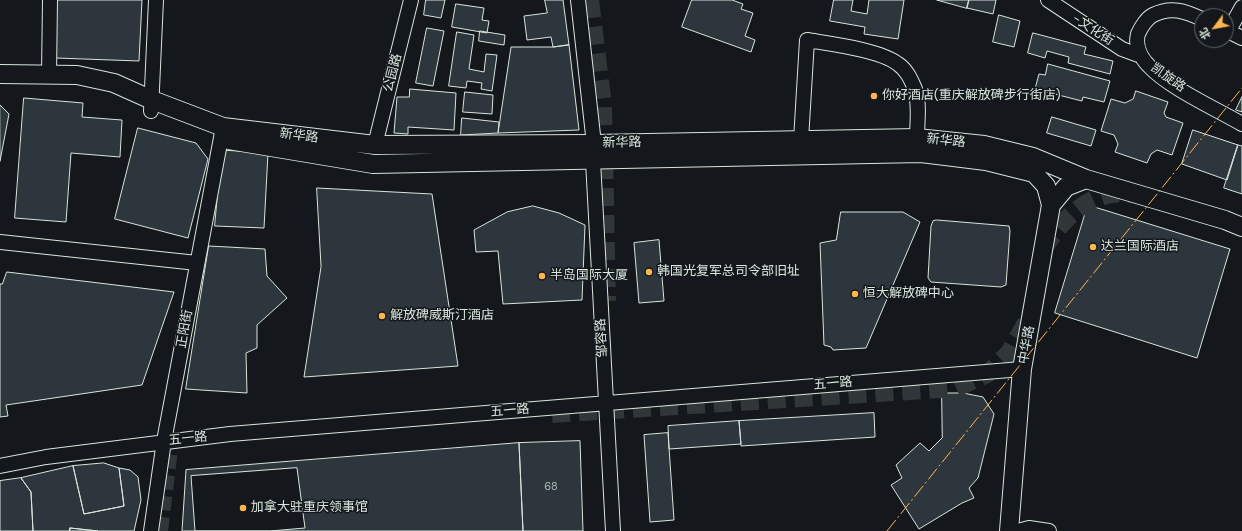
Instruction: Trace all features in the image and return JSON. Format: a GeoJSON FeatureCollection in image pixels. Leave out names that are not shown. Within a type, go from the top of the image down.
{"type":"FeatureCollection","features":[{"type":"Feature","properties":{"kind":"main road","name":"新华路"},"geometry":{"type":"LineString","coordinates":[[0,74],[77,76],[114,83],[151,106]]}},
{"type":"Feature","properties":{"kind":"main road","name":"新华路"},"geometry":{"type":"LineString","coordinates":[[0,85],[76,86],[110,93],[151,106],[222,133],[373,164],[801,140],[917,138],[984,145],[1033,157],[1086,179],[1225,220],[1242,227]]}},
{"type":"Feature","properties":{"kind":"main road","name":"新华路"},"geometry":{"type":"LineString","coordinates":[[222,133],[375,146],[594,152],[801,154],[921,153],[986,160],[1034,173],[1046,186],[1051,205]]}},
{"type":"Feature","properties":{"kind":"main road","name":"中华路"},"geometry":{"type":"LineString","coordinates":[[1009,531],[1022,369],[1051,205],[1066,187],[1086,179]]}},
{"type":"Feature","properties":{"kind":"street"},"geometry":{"type":"LineString","coordinates":[[49,75],[50,0]]}},
{"type":"Feature","properties":{"kind":"street"},"geometry":{"type":"LineString","coordinates":[[151,106],[156,0]]}},
{"type":"Feature","properties":{"kind":"street","name":"公园路"},"geometry":{"type":"LineString","coordinates":[[375,146],[411,0]]}},
{"type":"Feature","properties":{"kind":"street"},"geometry":{"type":"LineString","coordinates":[[578,0],[594,152]]}},
{"type":"Feature","properties":{"kind":"street","name":"-文化街"},"geometry":{"type":"LineString","coordinates":[[1048,0],[1102,37],[1122,49],[1141,56]]}},
{"type":"Feature","properties":{"kind":"street"},"geometry":{"type":"LineString","coordinates":[[1234,20],[1242,7]]}},
{"type":"Feature","properties":{"kind":"street","name":"凯旋路"},"geometry":{"type":"LineString","coordinates":[[1194,15],[1188,12],[1170,9],[1152,16],[1140,28],[1136,41],[1141,56],[1149,67],[1176,86],[1242,124]]}},
{"type":"Feature","properties":{"kind":"street"},"geometry":{"type":"LineString","coordinates":[[801,140],[807,40],[869,52],[887,57],[898,64],[908,74],[915,91],[917,138]]}},
{"type":"Feature","properties":{"kind":"street","name":"正阳街"},"geometry":{"type":"LineString","coordinates":[[151,531],[164,441],[196,263],[222,133]]}},
{"type":"Feature","properties":{"kind":"street","name":"邹容路"},"geometry":{"type":"LineString","coordinates":[[594,152],[605,403],[613,531]]}},
{"type":"Feature","properties":{"kind":"street"},"geometry":{"type":"LineString","coordinates":[[0,242],[196,263]]}},
{"type":"Feature","properties":{"kind":"street","name":"五一路"},"geometry":{"type":"LineString","coordinates":[[0,466],[46,457],[164,441],[1022,369]]}},
{"type":"Feature","properties":{"kind":"street"},"geometry":{"type":"LineString","coordinates":[[1018,531],[1029,528],[1049,531]]}},
{"type":"Feature","properties":{"kind":"building"},"geometry":{"type":"Polygon","coordinates":[[[57,0],[142,0],[139,61],[56,58],[57,0]]]}},
{"type":"Feature","properties":{"kind":"building"},"geometry":{"type":"Polygon","coordinates":[[[426,0],[445,0],[441,18],[424,15],[426,0]]]}},
{"type":"Feature","properties":{"kind":"building"},"geometry":{"type":"Polygon","coordinates":[[[545,0],[563,0],[569,45],[553,47],[551,37],[527,40],[524,16],[547,13],[545,0]]]}},
{"type":"Feature","properties":{"kind":"building"},"geometry":{"type":"Polygon","coordinates":[[[692,0],[732,0],[743,4],[741,9],[753,13],[745,36],[755,40],[751,52],[682,27],[692,0]]]}},
{"type":"Feature","properties":{"kind":"building"},"geometry":{"type":"Polygon","coordinates":[[[834,0],[853,0],[851,11],[867,14],[869,0],[904,0],[898,39],[864,34],[865,27],[830,21],[834,0]]]}},
{"type":"Feature","properties":{"kind":"building"},"geometry":{"type":"Polygon","coordinates":[[[937,0],[969,0],[967,8],[937,0]]]}},
{"type":"Feature","properties":{"kind":"building"},"geometry":{"type":"Polygon","coordinates":[[[969,0],[996,0],[993,14],[967,8],[969,0]]]}},
{"type":"Feature","properties":{"kind":"building"},"geometry":{"type":"Polygon","coordinates":[[[456,4],[484,8],[482,20],[489,21],[487,33],[452,27],[456,4]]]}},
{"type":"Feature","properties":{"kind":"building"},"geometry":{"type":"Polygon","coordinates":[[[999,15],[1020,21],[1014,47],[993,42],[999,15]]]}},
{"type":"Feature","properties":{"kind":"building"},"geometry":{"type":"Polygon","coordinates":[[[427,28],[444,31],[433,86],[416,83],[427,28]]]}},
{"type":"Feature","properties":{"kind":"building"},"geometry":{"type":"Polygon","coordinates":[[[480,31],[505,35],[504,45],[479,41],[480,31]]]}},
{"type":"Feature","properties":{"kind":"building"},"geometry":{"type":"Polygon","coordinates":[[[457,32],[474,35],[469,69],[484,72],[486,54],[497,55],[492,91],[481,89],[482,83],[467,81],[466,88],[449,86],[457,32]]]}},
{"type":"Feature","properties":{"kind":"building"},"geometry":{"type":"Polygon","coordinates":[[[1033,33],[1086,47],[1084,54],[1113,61],[1110,74],[1068,63],[1069,57],[1047,51],[1045,58],[1028,53],[1033,33]]]}},
{"type":"Feature","properties":{"kind":"building"},"geometry":{"type":"Polygon","coordinates":[[[569,45],[579,130],[498,133],[511,47],[553,47],[569,45]]]}},
{"type":"Feature","properties":{"kind":"building"},"geometry":{"type":"Polygon","coordinates":[[[1048,64],[1110,81],[1104,102],[1083,97],[1082,101],[1035,89],[1039,74],[1045,75],[1048,64]]]}},
{"type":"Feature","properties":{"kind":"building"},"geometry":{"type":"Polygon","coordinates":[[[410,89],[456,93],[454,130],[408,127],[408,134],[394,133],[397,97],[409,97],[410,89]]]}},
{"type":"Feature","properties":{"kind":"building"},"geometry":{"type":"Polygon","coordinates":[[[1136,91],[1168,102],[1164,113],[1166,117],[1183,123],[1172,155],[1157,150],[1151,154],[1147,163],[1115,152],[1118,144],[1114,135],[1101,131],[1111,99],[1125,103],[1133,99],[1136,91]]]}},
{"type":"Feature","properties":{"kind":"building"},"geometry":{"type":"Polygon","coordinates":[[[465,92],[493,95],[492,114],[463,112],[465,92]]]}},
{"type":"Feature","properties":{"kind":"building"},"geometry":{"type":"Polygon","coordinates":[[[1242,97],[1242,112],[1236,110],[1242,97]]]}},
{"type":"Feature","properties":{"kind":"building"},"geometry":{"type":"Polygon","coordinates":[[[24,98],[83,103],[82,117],[122,120],[120,157],[71,153],[66,222],[15,218],[24,98]]]}},
{"type":"Feature","properties":{"kind":"building"},"geometry":{"type":"Polygon","coordinates":[[[0,105],[9,114],[0,161],[0,105]]]}},
{"type":"Feature","properties":{"kind":"building"},"geometry":{"type":"Polygon","coordinates":[[[1052,117],[1096,130],[1091,146],[1047,133],[1052,117]]]}},
{"type":"Feature","properties":{"kind":"building"},"geometry":{"type":"Polygon","coordinates":[[[462,118],[499,122],[498,133],[461,135],[462,118]]]}},
{"type":"Feature","properties":{"kind":"building"},"geometry":{"type":"Polygon","coordinates":[[[138,128],[196,143],[208,159],[188,238],[115,219],[138,128]]]}},
{"type":"Feature","properties":{"kind":"building"},"geometry":{"type":"Polygon","coordinates":[[[1193,130],[1238,145],[1227,180],[1182,164],[1193,130]]]}},
{"type":"Feature","properties":{"kind":"building"},"geometry":{"type":"Polygon","coordinates":[[[1238,145],[1242,146],[1242,194],[1224,188],[1238,145]]]}},
{"type":"Feature","properties":{"kind":"building"},"geometry":{"type":"Polygon","coordinates":[[[222,150],[268,153],[264,228],[215,226],[222,150]]]}},
{"type":"Feature","properties":{"kind":"building","name":"解放碑威斯汀酒店"},"geometry":{"type":"Polygon","coordinates":[[[317,188],[432,194],[458,366],[304,377],[321,267],[317,188]]]}},
{"type":"Feature","properties":{"kind":"building"},"geometry":{"type":"Polygon","coordinates":[[[1088,205],[1230,249],[1197,358],[1055,313],[1088,205]]]}},
{"type":"Feature","properties":{"kind":"building","name":"半岛国际大厦"},"geometry":{"type":"Polygon","coordinates":[[[533,206],[559,213],[585,225],[582,300],[503,304],[498,251],[476,252],[474,230],[507,212],[533,206]]]}},
{"type":"Feature","properties":{"kind":"building","name":"恒大解放碑中心"},"geometry":{"type":"Polygon","coordinates":[[[841,212],[903,212],[920,222],[866,348],[833,350],[831,347],[824,345],[820,243],[836,240],[841,212]]]}},
{"type":"Feature","properties":{"kind":"building","name":"恒大解放碑中心"},"geometry":{"type":"Polygon","coordinates":[[[937,220],[1009,226],[1010,231],[1006,285],[1001,287],[931,282],[928,278],[931,226],[933,221],[937,220]]]}},
{"type":"Feature","properties":{"kind":"building","name":"韩国光复军总司令部旧址"},"geometry":{"type":"Polygon","coordinates":[[[659,240],[664,301],[639,303],[634,243],[659,240]]]}},
{"type":"Feature","properties":{"kind":"building"},"geometry":{"type":"Polygon","coordinates":[[[209,246],[265,249],[267,276],[287,298],[257,325],[257,348],[246,353],[247,393],[186,389],[209,246]]]}},
{"type":"Feature","properties":{"kind":"building"},"geometry":{"type":"Polygon","coordinates":[[[7,272],[174,292],[142,385],[6,405],[8,416],[0,417],[0,284],[2,284],[7,272]]]}},
{"type":"Feature","properties":{"kind":"building"},"geometry":{"type":"Polygon","coordinates":[[[942,393],[963,393],[983,397],[994,414],[978,478],[969,488],[974,498],[962,503],[919,529],[891,485],[902,478],[896,465],[920,443],[929,451],[942,438],[942,393]]]}},
{"type":"Feature","properties":{"kind":"building"},"geometry":{"type":"Polygon","coordinates":[[[874,413],[875,437],[741,446],[739,421],[874,413]]]}},
{"type":"Feature","properties":{"kind":"building"},"geometry":{"type":"Polygon","coordinates":[[[739,421],[741,444],[669,449],[668,426],[739,421]]]}},
{"type":"Feature","properties":{"kind":"building"},"geometry":{"type":"Polygon","coordinates":[[[668,433],[674,520],[650,522],[644,435],[668,433]]]}},
{"type":"Feature","properties":{"kind":"building"},"geometry":{"type":"Polygon","coordinates":[[[580,441],[583,531],[523,531],[519,443],[580,441]]]}},
{"type":"Feature","properties":{"kind":"building"},"geometry":{"type":"Polygon","coordinates":[[[519,443],[523,531],[182,531],[186,470],[519,443]]]}},
{"type":"Feature","properties":{"kind":"building"},"geometry":{"type":"Polygon","coordinates":[[[104,463],[119,468],[124,506],[84,514],[73,466],[104,463]]]}},
{"type":"Feature","properties":{"kind":"building"},"geometry":{"type":"Polygon","coordinates":[[[73,466],[84,514],[124,506],[119,468],[130,470],[138,477],[141,500],[134,531],[98,531],[70,528],[70,531],[33,531],[31,492],[21,478],[73,466]]]}},
{"type":"Feature","properties":{"kind":"building"},"geometry":{"type":"Polygon","coordinates":[[[297,468],[305,528],[270,531],[195,531],[191,476],[297,468]]]}},
{"type":"Feature","properties":{"kind":"building"},"geometry":{"type":"Polygon","coordinates":[[[21,478],[31,492],[33,531],[0,531],[0,481],[21,478]]]}},
{"type":"Feature","properties":{"kind":"building"},"geometry":{"type":"Polygon","coordinates":[[[70,528],[98,531],[70,531],[70,528]]]}},
{"type":"Feature","properties":{"kind":"tunnel"},"geometry":{"type":"LineString","coordinates":[[590,0],[603,106],[607,301]]}},
{"type":"Feature","properties":{"kind":"tunnel"},"geometry":{"type":"LineString","coordinates":[[1043,250],[1059,227],[1080,208],[1091,201],[1117,193],[1132,194]]}},
{"type":"Feature","properties":{"kind":"tunnel"},"geometry":{"type":"LineString","coordinates":[[552,414],[956,388],[987,374],[1009,353],[1030,316]]}},
{"type":"Feature","properties":{"kind":"tunnel"},"geometry":{"type":"LineString","coordinates":[[161,531],[172,441]]}},
{"type":"Feature","properties":{"kind":"power"},"geometry":{"type":"LineString","coordinates":[[887,531],[1242,88]]}},
{"type":"Feature","properties":{"kind":"place","name":"你好酒店(重庆解放碑步行街店)"},"geometry":{"type":"Point","coordinates":[874,96]}},
{"type":"Feature","properties":{"kind":"place","name":"达兰国际酒店"},"geometry":{"type":"Point","coordinates":[1093,247]}},
{"type":"Feature","properties":{"kind":"place","name":"韩国光复军总司令部旧址"},"geometry":{"type":"Point","coordinates":[649,272]}},
{"type":"Feature","properties":{"kind":"place","name":"半岛国际大厦"},"geometry":{"type":"Point","coordinates":[542,276]}},
{"type":"Feature","properties":{"kind":"place","name":"恒大解放碑中心"},"geometry":{"type":"Point","coordinates":[855,294]}},
{"type":"Feature","properties":{"kind":"place","name":"解放碑威斯汀酒店"},"geometry":{"type":"Point","coordinates":[382,316]}},
{"type":"Feature","properties":{"kind":"place","name":"加拿大驻重庆领事馆"},"geometry":{"type":"Point","coordinates":[243,508]}}]}
